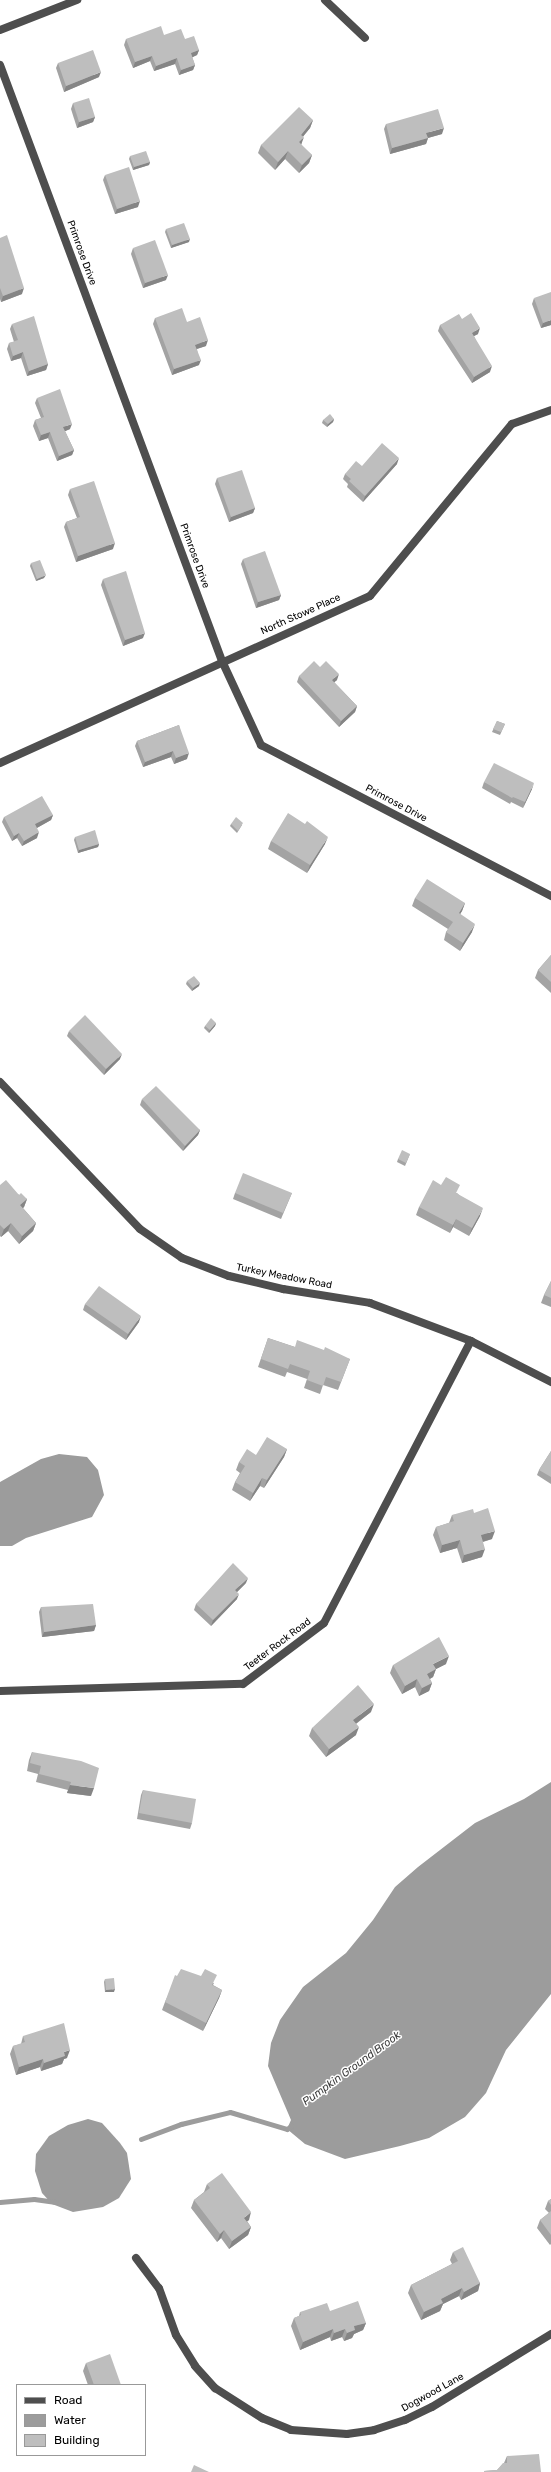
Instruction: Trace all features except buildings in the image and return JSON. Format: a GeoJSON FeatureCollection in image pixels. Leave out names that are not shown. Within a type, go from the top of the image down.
{"type":"FeatureCollection","features":[{"type":"Feature","properties":{"kind":"street"},"geometry":{"type":"LineString","coordinates":[[0,30],[77,0]]}},
{"type":"Feature","properties":{"kind":"street"},"geometry":{"type":"LineString","coordinates":[[325,0],[365,38]]}},
{"type":"Feature","properties":{"kind":"street","name":"Primrose Drive"},"geometry":{"type":"LineString","coordinates":[[0,65],[222,662],[261,745],[551,896]]}},
{"type":"Feature","properties":{"kind":"street","name":"North Stowe Place"},"geometry":{"type":"LineString","coordinates":[[0,763],[370,596],[512,424],[551,410]]}},
{"type":"Feature","properties":{"kind":"street","name":"Turkey Meadow Road"},"geometry":{"type":"LineString","coordinates":[[0,1082],[140,1229],[182,1258],[229,1276],[283,1289],[370,1302],[471,1341],[551,1382]]}},
{"type":"Feature","properties":{"kind":"street","name":"Teeter Rock Road"},"geometry":{"type":"LineString","coordinates":[[0,1691],[243,1684],[324,1622],[471,1341]]}},
{"type":"Feature","properties":{"kind":"street","name":"Dogwood Lane"},"geometry":{"type":"LineString","coordinates":[[136,2258],[159,2288],[176,2335],[205,2377],[235,2403],[262,2418],[291,2430],[347,2434],[374,2430],[405,2420],[432,2407],[551,2334]]}},
{"type":"Feature","properties":{"kind":"water"},"geometry":{"type":"Polygon","coordinates":[[[59,1454],[87,1457],[98,1470],[104,1495],[92,1517],[26,1538],[12,1546],[0,1546],[0,1482],[41,1459],[59,1454]]]}},
{"type":"Feature","properties":{"kind":"water"},"geometry":{"type":"Polygon","coordinates":[[[551,1782],[551,1994],[506,2050],[486,2093],[465,2117],[429,2138],[345,2159],[305,2144],[287,2129],[291,2120],[268,2066],[271,2043],[280,2020],[303,1987],[346,1953],[373,1920],[395,1887],[418,1867],[475,1823],[524,1799],[551,1782]]]}},
{"type":"Feature","properties":{"kind":"water"},"geometry":{"type":"Polygon","coordinates":[[[88,2119],[102,2123],[120,2143],[127,2153],[131,2179],[119,2198],[103,2207],[73,2212],[52,2204],[42,2193],[35,2171],[36,2154],[49,2136],[68,2125],[88,2119]]]}},
{"type":"Feature","properties":{"kind":"waterway","name":"Pumpkin Ground Brook"},"geometry":{"type":"LineString","coordinates":[[141,2139],[181,2124],[230,2112],[287,2129],[291,2126]]}},
{"type":"Feature","properties":{"kind":"waterway","name":"Pumpkin Ground Brook"},"geometry":{"type":"LineString","coordinates":[[0,2202],[34,2199],[56,2202]]}}]}
